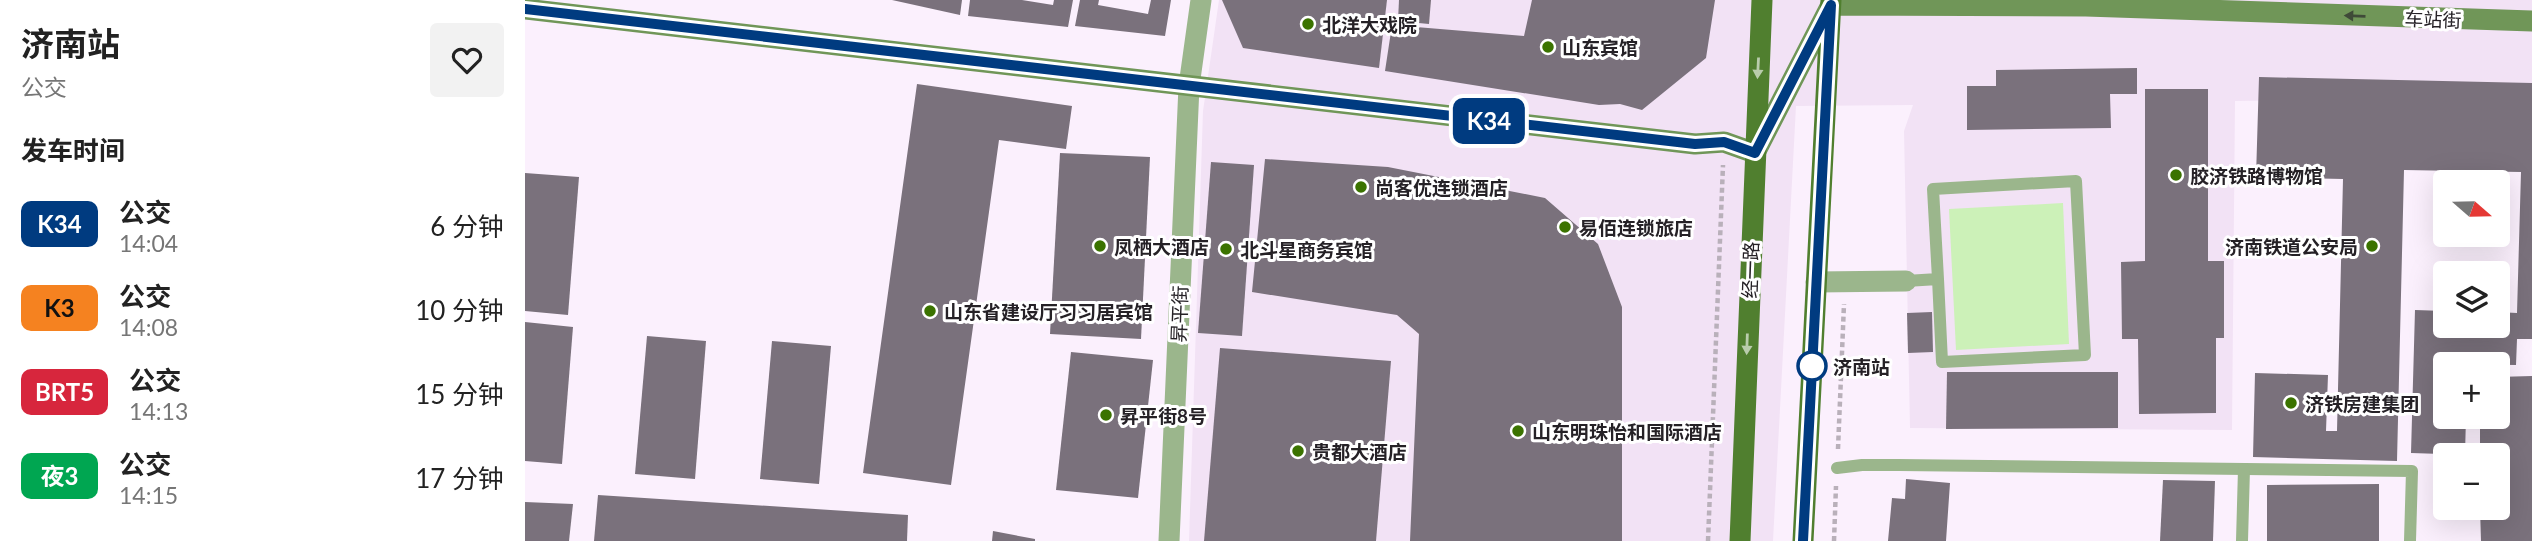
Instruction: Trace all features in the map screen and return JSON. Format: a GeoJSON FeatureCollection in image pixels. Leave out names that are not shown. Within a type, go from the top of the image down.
{"type":"FeatureCollection","features":[{"type":"Feature","properties":{"kind":"main road","name":"经一路"},"geometry":{"type":"LineString","coordinates":[[1740,541],[1762,0]]}},
{"type":"Feature","properties":{"kind":"main road"},"geometry":{"type":"LineString","coordinates":[[1803,541],[1831,3]]}},
{"type":"Feature","properties":{"kind":"street","name":"昇平街"},"geometry":{"type":"LineString","coordinates":[[1169,541],[1189,86],[1201,0]]}},
{"type":"Feature","properties":{"kind":"street"},"geometry":{"type":"LineString","coordinates":[[525,9],[1695,144],[1724,142],[1755,153],[1831,3]]}},
{"type":"Feature","properties":{"kind":"street","name":"车站街"},"geometry":{"type":"LineString","coordinates":[[1831,3],[2085,6],[2532,22]]}},
{"type":"Feature","properties":{"kind":"street"},"geometry":{"type":"LineString","coordinates":[[1816,282],[1906,281]]}},
{"type":"Feature","properties":{"kind":"lane"},"geometry":{"type":"LineString","coordinates":[[2076,181],[2085,355],[1942,362],[1938,279],[1933,189],[2076,181]]}},
{"type":"Feature","properties":{"kind":"lane"},"geometry":{"type":"LineString","coordinates":[[1906,281],[1938,279]]}},
{"type":"Feature","properties":{"kind":"lane"},"geometry":{"type":"LineString","coordinates":[[1837,468],[1899,465],[2412,471],[2410,541]]}},
{"type":"Feature","properties":{"kind":"lane"},"geometry":{"type":"LineString","coordinates":[[2242,541],[2244,469]]}},
{"type":"Feature","properties":{"kind":"path"},"geometry":{"type":"LineString","coordinates":[[1708,541],[1724,142]]}},
{"type":"Feature","properties":{"kind":"shaded area"},"geometry":{"type":"Polygon","coordinates":[[[1219,0],[2532,0],[2532,97],[2235,101],[2232,430],[1910,428],[1904,131],[1913,105],[1796,106],[1773,541],[1189,541],[1203,111],[1219,0]]]}},
{"type":"Feature","properties":{"kind":"green space"},"geometry":{"type":"Polygon","coordinates":[[[2063,203],[2069,344],[1956,350],[1949,209],[2063,203]]]}},
{"type":"Feature","properties":{"kind":"building"},"geometry":{"type":"Polygon","coordinates":[[[892,0],[962,0],[960,15],[892,0]]]}},
{"type":"Feature","properties":{"kind":"building"},"geometry":{"type":"Polygon","coordinates":[[[970,0],[1022,0],[1053,5],[1054,0],[1073,0],[1068,27],[968,16],[970,0]]]}},
{"type":"Feature","properties":{"kind":"building"},"geometry":{"type":"Polygon","coordinates":[[[1080,0],[1099,0],[1098,5],[1148,14],[1151,0],[1171,0],[1165,36],[1075,26],[1080,0]]]}},
{"type":"Feature","properties":{"kind":"building","name":"北洋大戏院"},"geometry":{"type":"Polygon","coordinates":[[[1222,0],[1387,0],[1379,68],[1243,48],[1222,0]]]}},
{"type":"Feature","properties":{"kind":"building"},"geometry":{"type":"Polygon","coordinates":[[[1399,0],[1431,0],[1429,24],[1398,21],[1399,0]]]}},
{"type":"Feature","properties":{"kind":"building","name":"山东宾馆"},"geometry":{"type":"Polygon","coordinates":[[[1532,0],[1715,0],[1706,58],[1642,110],[1620,104],[1599,105],[1385,71],[1392,25],[1524,36],[1532,0]]]}},
{"type":"Feature","properties":{"kind":"building"},"geometry":{"type":"Polygon","coordinates":[[[2137,68],[2137,94],[2110,94],[2111,128],[1967,130],[1967,86],[1996,86],[1996,70],[2137,68]]]}},
{"type":"Feature","properties":{"kind":"building","name":"济南铁道公安局"},"geometry":{"type":"Polygon","coordinates":[[[2259,77],[2532,83],[2532,339],[2517,339],[2516,365],[2510,365],[2510,352],[2433,352],[2433,429],[2466,429],[2465,443],[2433,443],[2433,454],[2411,453],[2415,310],[2433,311],[2433,338],[2510,338],[2510,313],[2517,313],[2521,172],[2404,170],[2397,461],[2253,457],[2255,373],[2328,375],[2326,431],[2337,431],[2343,179],[2256,177],[2259,77]]]}},
{"type":"Feature","properties":{"kind":"building","name":"山东省建设厅习习居宾馆"},"geometry":{"type":"Polygon","coordinates":[[[917,84],[1072,106],[1066,149],[999,140],[951,485],[863,473],[917,84]]]}},
{"type":"Feature","properties":{"kind":"building","name":"胶济铁路博物馆"},"geometry":{"type":"Polygon","coordinates":[[[2145,89],[2208,89],[2208,261],[2224,261],[2224,338],[2216,338],[2216,413],[2139,414],[2138,339],[2122,339],[2121,262],[2145,261],[2145,89]]]}},
{"type":"Feature","properties":{"kind":"building","name":"凤栖大酒店"},"geometry":{"type":"Polygon","coordinates":[[[1060,153],[1150,157],[1141,339],[1050,334],[1060,153]]]}},
{"type":"Feature","properties":{"kind":"building"},"geometry":{"type":"Polygon","coordinates":[[[1265,159],[1388,167],[1545,198],[1598,244],[1622,307],[1622,541],[1410,541],[1419,334],[1397,315],[1252,292],[1265,159]]]}},
{"type":"Feature","properties":{"kind":"building","name":"北斗星商务宾馆"},"geometry":{"type":"Polygon","coordinates":[[[1211,162],[1254,165],[1242,336],[1198,333],[1211,162]]]}},
{"type":"Feature","properties":{"kind":"building"},"geometry":{"type":"Polygon","coordinates":[[[525,173],[579,177],[568,315],[525,311],[525,173]]]}},
{"type":"Feature","properties":{"kind":"building"},"geometry":{"type":"Polygon","coordinates":[[[1932,312],[1933,352],[1908,353],[1907,313],[1932,312]]]}},
{"type":"Feature","properties":{"kind":"building"},"geometry":{"type":"Polygon","coordinates":[[[525,322],[573,327],[562,464],[525,461],[525,322]]]}},
{"type":"Feature","properties":{"kind":"building"},"geometry":{"type":"Polygon","coordinates":[[[647,336],[706,341],[695,479],[635,474],[647,336]]]}},
{"type":"Feature","properties":{"kind":"building"},"geometry":{"type":"Polygon","coordinates":[[[772,341],[831,346],[819,484],[760,479],[772,341]]]}},
{"type":"Feature","properties":{"kind":"building","name":"贵都大酒店"},"geometry":{"type":"Polygon","coordinates":[[[1220,348],[1391,361],[1376,541],[1204,541],[1220,348]]]}},
{"type":"Feature","properties":{"kind":"building","name":"昇平街8号"},"geometry":{"type":"Polygon","coordinates":[[[1071,352],[1153,360],[1138,498],[1056,490],[1071,352]]]}},
{"type":"Feature","properties":{"kind":"building"},"geometry":{"type":"Polygon","coordinates":[[[1947,372],[2118,372],[2118,428],[1946,429],[1947,372]]]}},
{"type":"Feature","properties":{"kind":"building"},"geometry":{"type":"Polygon","coordinates":[[[2532,376],[2532,541],[2481,541],[2480,520],[2510,520],[2510,443],[2480,443],[2480,429],[2510,429],[2510,377],[2532,376]]]}},
{"type":"Feature","properties":{"kind":"building"},"geometry":{"type":"Polygon","coordinates":[[[1906,479],[1950,483],[1946,541],[1888,541],[1892,498],[1905,499],[1906,479]]]}},
{"type":"Feature","properties":{"kind":"building"},"geometry":{"type":"Polygon","coordinates":[[[2163,480],[2215,481],[2213,541],[2160,541],[2163,480]]]}},
{"type":"Feature","properties":{"kind":"building"},"geometry":{"type":"Polygon","coordinates":[[[2379,484],[2379,541],[2267,541],[2267,485],[2379,484]]]}},
{"type":"Feature","properties":{"kind":"building"},"geometry":{"type":"Polygon","coordinates":[[[598,495],[908,515],[907,541],[594,541],[598,495]]]}},
{"type":"Feature","properties":{"kind":"building"},"geometry":{"type":"Polygon","coordinates":[[[525,502],[573,504],[569,541],[525,541],[525,502]]]}},
{"type":"Feature","properties":{"kind":"building"},"geometry":{"type":"Polygon","coordinates":[[[993,531],[1035,539],[1035,541],[992,541],[993,531]]]}},
{"type":"Feature","properties":{"kind":"bus line","name":"K34"},"geometry":{"type":"LineString","coordinates":[[525,9],[1695,144],[1724,142],[1755,153],[1831,5],[1803,541]]}},
{"type":"Feature","properties":{"kind":"place","name":"北洋大戏院"},"geometry":{"type":"Point","coordinates":[1308,24]}},
{"type":"Feature","properties":{"kind":"place","name":"山东宾馆"},"geometry":{"type":"Point","coordinates":[1548,47]}},
{"type":"Feature","properties":{"kind":"place","name":"胶济铁路博物馆"},"geometry":{"type":"Point","coordinates":[2176,175]}},
{"type":"Feature","properties":{"kind":"place","name":"尚客优连锁酒店"},"geometry":{"type":"Point","coordinates":[1361,187]}},
{"type":"Feature","properties":{"kind":"place","name":"易佰连锁旅店"},"geometry":{"type":"Point","coordinates":[1565,227]}},
{"type":"Feature","properties":{"kind":"place","name":"凤栖大酒店"},"geometry":{"type":"Point","coordinates":[1100,246]}},
{"type":"Feature","properties":{"kind":"place","name":"济南铁道公安局"},"geometry":{"type":"Point","coordinates":[2372,246]}},
{"type":"Feature","properties":{"kind":"place","name":"北斗星商务宾馆"},"geometry":{"type":"Point","coordinates":[1226,249]}},
{"type":"Feature","properties":{"kind":"place","name":"山东省建设厅习习居宾馆"},"geometry":{"type":"Point","coordinates":[930,311]}},
{"type":"Feature","properties":{"kind":"place","name":"济南站"},"geometry":{"type":"Point","coordinates":[1812,366]}},
{"type":"Feature","properties":{"kind":"place","name":"济铁房建集团"},"geometry":{"type":"Point","coordinates":[2291,403]}},
{"type":"Feature","properties":{"kind":"place","name":"昇平街8号"},"geometry":{"type":"Point","coordinates":[1106,415]}},
{"type":"Feature","properties":{"kind":"place","name":"山东明珠怡和国际酒店"},"geometry":{"type":"Point","coordinates":[1518,431]}},
{"type":"Feature","properties":{"kind":"place","name":"贵都大酒店"},"geometry":{"type":"Point","coordinates":[1298,451]}}]}
